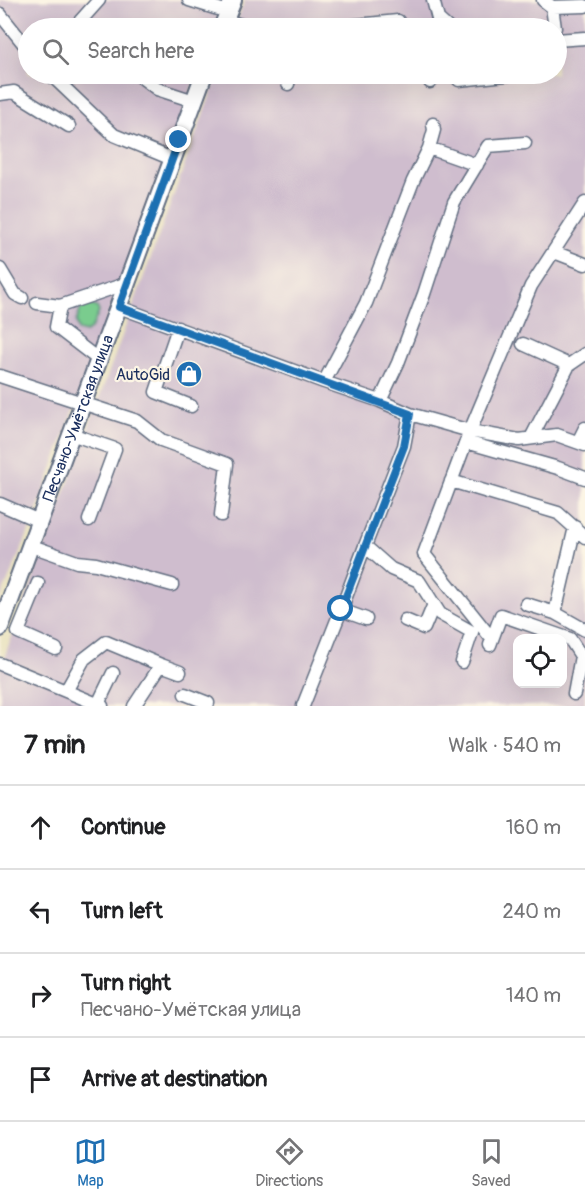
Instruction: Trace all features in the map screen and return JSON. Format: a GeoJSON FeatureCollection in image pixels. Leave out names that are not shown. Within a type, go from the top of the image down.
{"type":"FeatureCollection","features":[{"type":"Feature","properties":{"kind":"main road","name":"Песчано-Умётская улица"},"geometry":{"type":"LineString","coordinates":[[1,620],[12,596],[200,84]]}},
{"type":"Feature","properties":{"kind":"lane"},"geometry":{"type":"LineString","coordinates":[[83,18],[99,0]]}},
{"type":"Feature","properties":{"kind":"lane"},"geometry":{"type":"LineString","coordinates":[[189,0],[224,12]]}},
{"type":"Feature","properties":{"kind":"lane"},"geometry":{"type":"LineString","coordinates":[[434,0],[438,18]]}},
{"type":"Feature","properties":{"kind":"lane"},"geometry":{"type":"LineString","coordinates":[[547,4],[585,6]]}},
{"type":"Feature","properties":{"kind":"lane"},"geometry":{"type":"LineString","coordinates":[[0,14],[18,36]]}},
{"type":"Feature","properties":{"kind":"lane"},"geometry":{"type":"LineString","coordinates":[[567,39],[585,38]]}},
{"type":"Feature","properties":{"kind":"lane"},"geometry":{"type":"LineString","coordinates":[[60,84],[114,135],[172,159]]}},
{"type":"Feature","properties":{"kind":"lane"},"geometry":{"type":"LineString","coordinates":[[150,84],[157,89],[194,101]]}},
{"type":"Feature","properties":{"kind":"lane"},"geometry":{"type":"LineString","coordinates":[[0,94],[14,92],[69,126]]}},
{"type":"Feature","properties":{"kind":"lane"},"geometry":{"type":"LineString","coordinates":[[324,382],[366,303],[413,181],[429,148],[434,130],[433,124]]}},
{"type":"Feature","properties":{"kind":"lane"},"geometry":{"type":"LineString","coordinates":[[380,402],[398,363],[420,304],[445,235],[454,202],[488,146],[525,143]]}},
{"type":"Feature","properties":{"kind":"lane"},"geometry":{"type":"LineString","coordinates":[[429,148],[477,165]]}},
{"type":"Feature","properties":{"kind":"lane"},"geometry":{"type":"LineString","coordinates":[[574,694],[581,656],[570,639],[501,615],[491,643],[424,554],[468,437],[531,286],[585,204]]}},
{"type":"Feature","properties":{"kind":"lane"},"geometry":{"type":"LineString","coordinates":[[554,252],[585,264]]}},
{"type":"Feature","properties":{"kind":"lane"},"geometry":{"type":"LineString","coordinates":[[0,269],[15,294],[22,298]]}},
{"type":"Feature","properties":{"kind":"lane"},"geometry":{"type":"LineString","coordinates":[[37,303],[60,306],[128,283]]}},
{"type":"Feature","properties":{"kind":"lane"},"geometry":{"type":"LineString","coordinates":[[60,306],[56,327],[99,360]]}},
{"type":"Feature","properties":{"kind":"lane"},"geometry":{"type":"LineString","coordinates":[[119,307],[380,402],[468,437],[585,478]]}},
{"type":"Feature","properties":{"kind":"lane"},"geometry":{"type":"LineString","coordinates":[[178,328],[156,392],[191,406]]}},
{"type":"Feature","properties":{"kind":"lane"},"geometry":{"type":"LineString","coordinates":[[523,345],[569,365]]}},
{"type":"Feature","properties":{"kind":"lane"},"geometry":{"type":"LineString","coordinates":[[531,438],[569,365],[585,354]]}},
{"type":"Feature","properties":{"kind":"lane"},"geometry":{"type":"LineString","coordinates":[[0,375],[9,380],[137,421],[161,440],[227,464],[220,515]]}},
{"type":"Feature","properties":{"kind":"lane"},"geometry":{"type":"LineString","coordinates":[[303,706],[404,446],[410,414]]}},
{"type":"Feature","properties":{"kind":"lane"},"geometry":{"type":"LineString","coordinates":[[468,437],[519,440],[557,435],[582,443],[585,428]]}},
{"type":"Feature","properties":{"kind":"lane"},"geometry":{"type":"LineString","coordinates":[[71,434],[115,449],[89,520]]}},
{"type":"Feature","properties":{"kind":"lane"},"geometry":{"type":"LineString","coordinates":[[451,481],[558,513],[585,537]]}},
{"type":"Feature","properties":{"kind":"lane"},"geometry":{"type":"LineString","coordinates":[[0,504],[39,521]]}},
{"type":"Feature","properties":{"kind":"lane"},"geometry":{"type":"LineString","coordinates":[[555,613],[575,527]]}},
{"type":"Feature","properties":{"kind":"lane"},"geometry":{"type":"LineString","coordinates":[[29,545],[77,562],[96,564],[172,585]]}},
{"type":"Feature","properties":{"kind":"lane"},"geometry":{"type":"LineString","coordinates":[[365,546],[391,568],[420,581],[440,614],[472,632],[462,662]]}},
{"type":"Feature","properties":{"kind":"lane"},"geometry":{"type":"LineString","coordinates":[[38,584],[18,632],[56,649]]}},
{"type":"Feature","properties":{"kind":"lane"},"geometry":{"type":"LineString","coordinates":[[12,596],[29,604]]}},
{"type":"Feature","properties":{"kind":"lane"},"geometry":{"type":"LineString","coordinates":[[405,620],[424,628],[434,604]]}},
{"type":"Feature","properties":{"kind":"lane"},"geometry":{"type":"LineString","coordinates":[[526,604],[555,613],[585,630]]}},
{"type":"Feature","properties":{"kind":"lane"},"geometry":{"type":"LineString","coordinates":[[341,609],[366,619]]}},
{"type":"Feature","properties":{"kind":"lane"},"geometry":{"type":"LineString","coordinates":[[66,691],[84,659],[106,642],[180,672]]}},
{"type":"Feature","properties":{"kind":"lane"},"geometry":{"type":"LineString","coordinates":[[0,664],[100,705],[113,673]]}},
{"type":"Feature","properties":{"kind":"lane"},"geometry":{"type":"LineString","coordinates":[[134,706],[161,665]]}},
{"type":"Feature","properties":{"kind":"lane"},"geometry":{"type":"LineString","coordinates":[[185,694],[208,703],[207,706]]}},
{"type":"Feature","properties":{"kind":"shaded area"},"geometry":{"type":"Polygon","coordinates":[[[0,0],[225,0],[218,18],[18,18],[18,84],[193,84],[30,529],[0,599],[0,0]]]}},
{"type":"Feature","properties":{"kind":"shaded area"},"geometry":{"type":"Polygon","coordinates":[[[245,0],[585,0],[585,706],[0,706],[0,669],[214,84],[567,84],[567,18],[238,18],[245,0]]]}},
{"type":"Feature","properties":{"kind":"green space"},"geometry":{"type":"Polygon","coordinates":[[[88,304],[97,307],[99,312],[91,329],[86,332],[78,330],[76,322],[81,308],[88,304]]]}},
{"type":"Feature","properties":{"kind":"place","name":"AutoGid"},"geometry":{"type":"Point","coordinates":[189,374]}},
{"type":"Feature","properties":{"kind":"route"},"geometry":{"type":"LineString","coordinates":[[179,140],[119,307],[410,414],[404,446],[341,609]]}}]}
